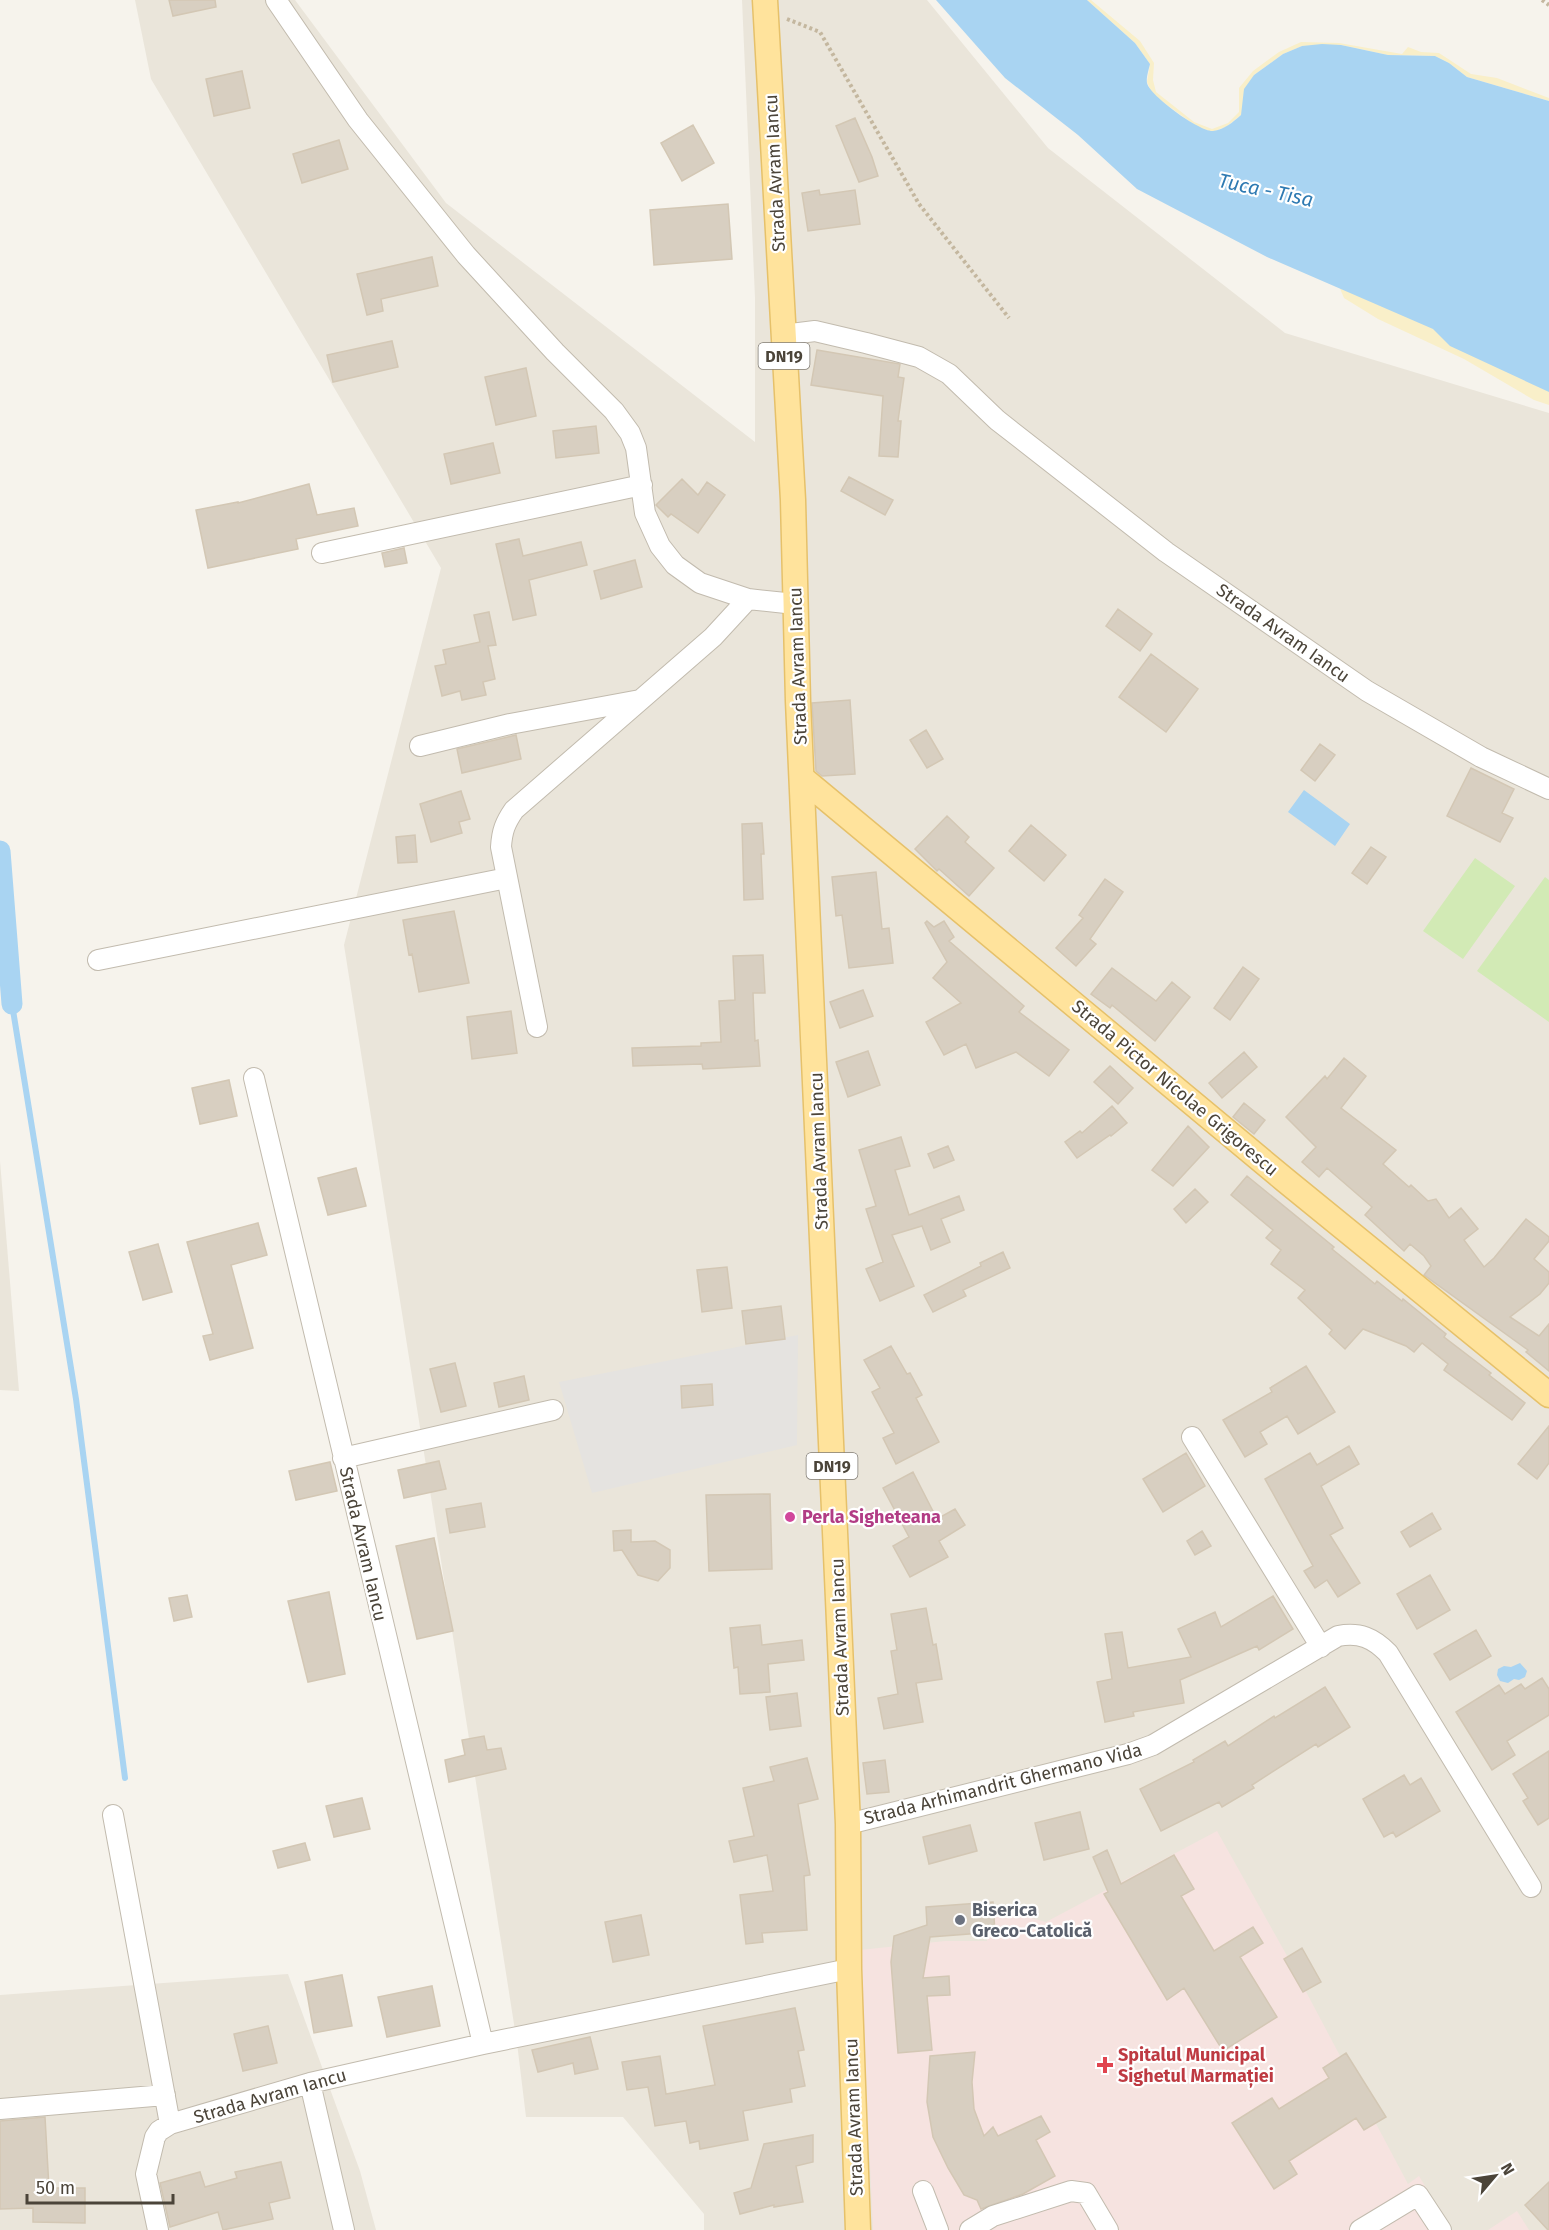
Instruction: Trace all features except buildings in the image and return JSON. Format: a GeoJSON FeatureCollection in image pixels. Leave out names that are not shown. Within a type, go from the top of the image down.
{"type":"FeatureCollection","features":[{"type":"Feature","properties":{"kind":"main road","name":"Strada Avram Iancu"},"geometry":{"type":"LineString","coordinates":[[766,6],[794,500],[795,604],[848,1824],[849,1969],[858,2230]]}},
{"type":"Feature","properties":{"kind":"main road","name":"Strada Pictor Nicolae Grigorescu"},"geometry":{"type":"LineString","coordinates":[[803,779],[1285,1180],[1549,1395]]}},
{"type":"Feature","properties":{"kind":"street"},"geometry":{"type":"LineString","coordinates":[[276,0],[358,120],[466,255],[555,352],[614,411],[630,433],[636,448],[645,513],[660,546],[675,565],[700,583],[748,599],[795,604]]}},
{"type":"Feature","properties":{"kind":"street","name":"Strada Avram Iancu"},"geometry":{"type":"LineString","coordinates":[[783,334],[815,331],[866,343],[919,357],[949,374],[997,420],[1166,552],[1367,691],[1480,757],[1549,789]]}},
{"type":"Feature","properties":{"kind":"street"},"geometry":{"type":"LineString","coordinates":[[322,553],[642,485]]}},
{"type":"Feature","properties":{"kind":"street"},"geometry":{"type":"LineString","coordinates":[[537,1027],[501,847],[502,829],[510,816],[713,637],[748,599]]}},
{"type":"Feature","properties":{"kind":"street"},"geometry":{"type":"LineString","coordinates":[[420,746],[510,724],[641,700]]}},
{"type":"Feature","properties":{"kind":"street"},"geometry":{"type":"LineString","coordinates":[[98,960],[507,878]]}},
{"type":"Feature","properties":{"kind":"street","name":"Strada Avram Iancu"},"geometry":{"type":"LineString","coordinates":[[254,1078],[342,1458],[483,2044]]}},
{"type":"Feature","properties":{"kind":"street"},"geometry":{"type":"LineString","coordinates":[[342,1458],[553,1410]]}},
{"type":"Feature","properties":{"kind":"street"},"geometry":{"type":"LineString","coordinates":[[1192,1437],[1321,1647]]}},
{"type":"Feature","properties":{"kind":"street","name":"Strada Arhimandrit Ghermano Vida"},"geometry":{"type":"LineString","coordinates":[[848,1824],[1128,1754],[1154,1745],[1338,1636],[1352,1634],[1365,1636],[1377,1642],[1388,1653],[1531,1887]]}},
{"type":"Feature","properties":{"kind":"street"},"geometry":{"type":"LineString","coordinates":[[112,1815],[170,2124]]}},
{"type":"Feature","properties":{"kind":"street","name":"Strada Avram Iancu"},"geometry":{"type":"LineString","coordinates":[[158,2230],[146,2174],[155,2137],[159,2131],[170,2124],[310,2083],[483,2044],[849,1969]]}},
{"type":"Feature","properties":{"kind":"street"},"geometry":{"type":"LineString","coordinates":[[310,2083],[344,2230]]}},
{"type":"Feature","properties":{"kind":"street"},"geometry":{"type":"LineString","coordinates":[[0,2109],[165,2095]]}},
{"type":"Feature","properties":{"kind":"street"},"geometry":{"type":"LineString","coordinates":[[922,2191],[938,2230]]}},
{"type":"Feature","properties":{"kind":"street"},"geometry":{"type":"LineString","coordinates":[[970,2230],[993,2216],[1071,2191],[1086,2193],[1100,2227]]}},
{"type":"Feature","properties":{"kind":"street"},"geometry":{"type":"LineString","coordinates":[[1360,2230],[1418,2195],[1441,2230]]}},
{"type":"Feature","properties":{"kind":"path"},"geometry":{"type":"LineString","coordinates":[[1542,0],[1549,5]]}},
{"type":"Feature","properties":{"kind":"path"},"geometry":{"type":"LineString","coordinates":[[766,6],[820,32],[919,204],[1009,318]]}},
{"type":"Feature","properties":{"kind":"shaded area"},"geometry":{"type":"Polygon","coordinates":[[[135,0],[295,0],[446,203],[755,442],[755,298],[742,0],[927,0],[1048,148],[1285,333],[1549,413],[1549,2230],[704,2230],[704,2214],[623,2117],[526,2117],[517,2043],[344,945],[441,568],[151,79],[135,0]]]}},
{"type":"Feature","properties":{"kind":"shaded area"},"geometry":{"type":"Polygon","coordinates":[[[0,1161],[19,1391],[0,1390],[0,1161]]]}},
{"type":"Feature","properties":{"kind":"shaded area"},"geometry":{"type":"Polygon","coordinates":[[[798,1335],[797,1445],[592,1493],[559,1382],[798,1335]]]}},
{"type":"Feature","properties":{"kind":"shaded area","name":"Spitalul Municipal Sighetul Marmației"},"geometry":{"type":"Polygon","coordinates":[[[1217,1831],[1286,1954],[1408,2184],[1419,2176],[1451,2230],[873,2230],[860,1950],[945,1941],[987,1941],[985,1912],[1009,1912],[1046,1922],[1217,1831]]]}},
{"type":"Feature","properties":{"kind":"shaded area"},"geometry":{"type":"Polygon","coordinates":[[[288,1974],[360,2171],[376,2230],[0,2230],[0,1995],[288,1974]]]}},
{"type":"Feature","properties":{"kind":"shaded area"},"geometry":{"type":"Polygon","coordinates":[[[1517,2211],[1529,2230],[1488,2230],[1517,2211]]]}},
{"type":"Feature","properties":{"kind":"green space"},"geometry":{"type":"Polygon","coordinates":[[[1475,858],[1515,886],[1463,959],[1423,931],[1475,858]]]}},
{"type":"Feature","properties":{"kind":"green space"},"geometry":{"type":"Polygon","coordinates":[[[1545,877],[1549,880],[1549,1022],[1477,971],[1545,877]]]}},
{"type":"Feature","properties":{"kind":"sand"},"geometry":{"type":"Polygon","coordinates":[[[1087,0],[1091,0],[1140,41],[1154,63],[1153,80],[1156,92],[1194,122],[1212,129],[1228,123],[1239,112],[1239,88],[1253,71],[1279,52],[1301,42],[1339,43],[1402,54],[1408,47],[1421,52],[1439,53],[1471,74],[1497,78],[1549,98],[1549,101],[1467,77],[1449,63],[1435,56],[1388,55],[1341,45],[1302,46],[1283,54],[1254,75],[1241,115],[1226,127],[1212,132],[1197,127],[1152,94],[1147,82],[1150,64],[1135,43],[1087,0]]]}},
{"type":"Feature","properties":{"kind":"sand"},"geometry":{"type":"Polygon","coordinates":[[[1338,284],[1549,365],[1549,405],[1534,400],[1464,359],[1378,319],[1344,298],[1338,284]]]}},
{"type":"Feature","properties":{"kind":"water","name":"Тиса - Tisa"},"geometry":{"type":"Polygon","coordinates":[[[936,0],[1087,0],[1135,43],[1150,64],[1147,83],[1150,89],[1187,120],[1213,131],[1232,123],[1241,115],[1244,89],[1254,75],[1283,54],[1302,46],[1322,44],[1341,45],[1388,55],[1435,56],[1449,63],[1467,77],[1549,101],[1549,392],[1450,346],[1433,329],[1267,257],[1137,189],[1078,135],[1005,78],[936,0]]]}},
{"type":"Feature","properties":{"kind":"water"},"geometry":{"type":"Polygon","coordinates":[[[1304,790],[1350,824],[1335,846],[1288,812],[1304,790]]]}},
{"type":"Feature","properties":{"kind":"water"},"geometry":{"type":"Polygon","coordinates":[[[1520,1663],[1527,1671],[1525,1677],[1508,1683],[1500,1681],[1497,1675],[1498,1669],[1520,1663]]]}},
{"type":"Feature","properties":{"kind":"waterway"},"geometry":{"type":"LineString","coordinates":[[0,851],[12,1004]]}},
{"type":"Feature","properties":{"kind":"waterway"},"geometry":{"type":"LineString","coordinates":[[12,1004],[76,1399],[125,1778]]}},
{"type":"Feature","properties":{"kind":"place","name":"Perla Sigheteana"},"geometry":{"type":"Point","coordinates":[790,1517]}},
{"type":"Feature","properties":{"kind":"place","name":"Biserica Greco-Catolică"},"geometry":{"type":"Point","coordinates":[960,1920]}},
{"type":"Feature","properties":{"kind":"place","name":"Spitalul Municipal Sighetul Marmației"},"geometry":{"type":"Point","coordinates":[1105,2065]}}]}
